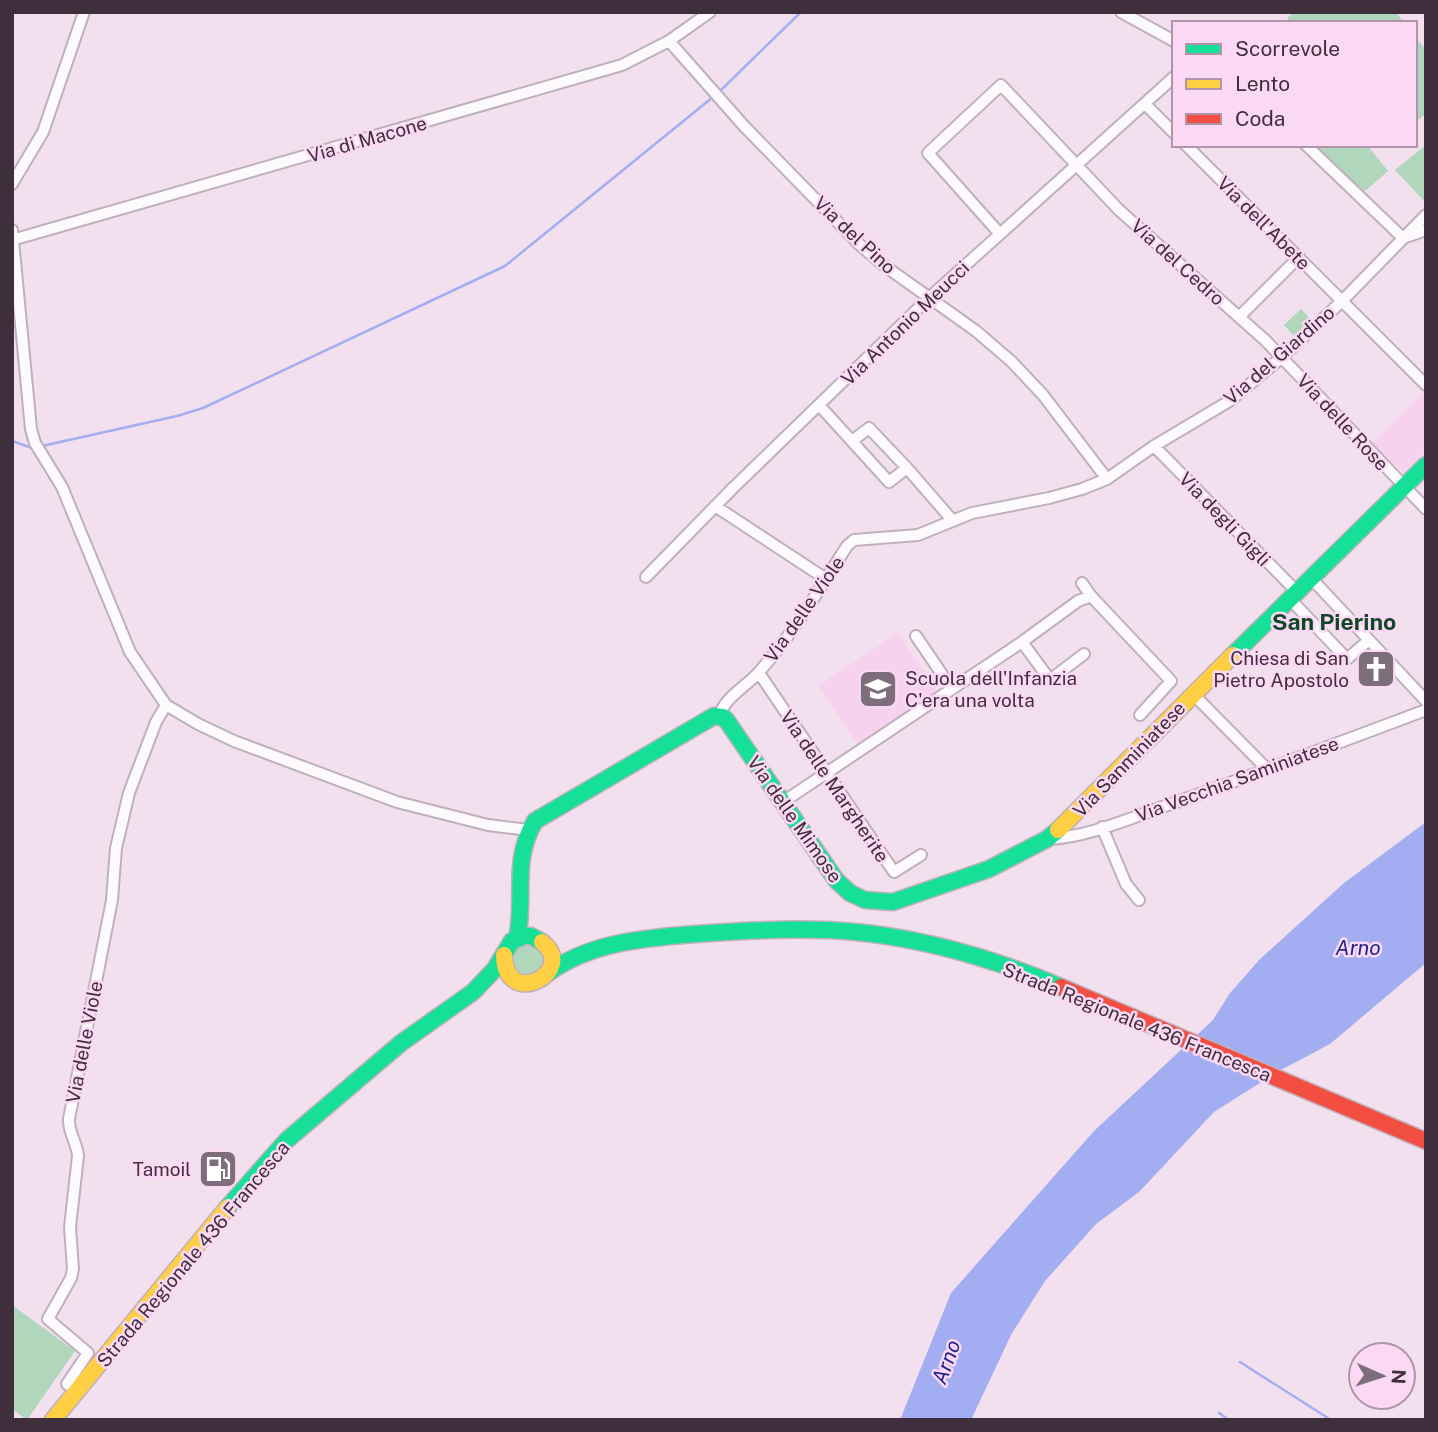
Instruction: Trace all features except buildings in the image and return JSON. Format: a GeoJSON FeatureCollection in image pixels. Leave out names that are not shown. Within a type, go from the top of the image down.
{"type":"FeatureCollection","features":[{"type":"Feature","properties":{"kind":"main road","name":"Via Sanminiatese"},"geometry":{"type":"LineString","coordinates":[[883,903],[909,898],[989,869],[1046,839],[1090,799],[1426,465]]}},
{"type":"Feature","properties":{"kind":"main road","name":"Via delle Mimose"},"geometry":{"type":"LineString","coordinates":[[719,716],[727,721],[841,886],[855,896],[883,903]]}},
{"type":"Feature","properties":{"kind":"main road","name":"Via delle Viole"},"geometry":{"type":"LineString","coordinates":[[529,830],[542,816],[708,718],[719,716]]}},
{"type":"Feature","properties":{"kind":"main road"},"geometry":{"type":"LineString","coordinates":[[517,939],[520,921],[519,857],[529,830]]}},
{"type":"Feature","properties":{"kind":"main road"},"geometry":{"type":"LineString","coordinates":[[520,897],[529,921],[551,955],[548,973]]}},
{"type":"Feature","properties":{"kind":"main road","name":"Strada Regionale 436 Francesca"},"geometry":{"type":"LineString","coordinates":[[473,992],[501,982],[535,983],[566,960],[588,951],[663,937],[785,931],[853,932],[889,937],[1030,974],[1426,1141]]}},
{"type":"Feature","properties":{"kind":"main road","name":"Strada Regionale 436 Francesca"},"geometry":{"type":"LineString","coordinates":[[53,1420],[219,1217],[287,1140],[401,1043],[473,992],[495,969],[509,945],[524,936],[557,948],[588,951]]}},
{"type":"Feature","properties":{"kind":"main road"},"geometry":{"type":"LineString","coordinates":[[504,955],[506,971],[518,982]]}},
{"type":"Feature","properties":{"kind":"street"},"geometry":{"type":"LineString","coordinates":[[12,184],[43,132],[84,12]]}},
{"type":"Feature","properties":{"kind":"street","name":"Via di Macone"},"geometry":{"type":"LineString","coordinates":[[13,239],[622,65],[669,41],[710,12]]}},
{"type":"Feature","properties":{"kind":"street"},"geometry":{"type":"LineString","coordinates":[[1121,12],[1172,40]]}},
{"type":"Feature","properties":{"kind":"street","name":"Via del Pino"},"geometry":{"type":"LineString","coordinates":[[669,41],[744,126],[859,244],[882,264],[976,331],[1012,362],[1043,395],[1107,479]]}},
{"type":"Feature","properties":{"kind":"street","name":"Via Antonio Meucci"},"geometry":{"type":"LineString","coordinates":[[646,577],[715,506],[929,298],[1172,79]]}},
{"type":"Feature","properties":{"kind":"street","name":"Via del Cedro"},"geometry":{"type":"LineString","coordinates":[[1000,234],[928,153],[1001,85],[1119,210],[1282,357]]}},
{"type":"Feature","properties":{"kind":"street"},"geometry":{"type":"LineString","coordinates":[[1145,104],[1172,131]]}},
{"type":"Feature","properties":{"kind":"street","name":"Via dell'Abete"},"geometry":{"type":"LineString","coordinates":[[1188,147],[1426,385]]}},
{"type":"Feature","properties":{"kind":"street"},"geometry":{"type":"LineString","coordinates":[[1308,147],[1403,238]]}},
{"type":"Feature","properties":{"kind":"street","name":"Via del Giardino"},"geometry":{"type":"LineString","coordinates":[[1107,479],[1154,446],[1231,400],[1342,301],[1426,215]]}},
{"type":"Feature","properties":{"kind":"street"},"geometry":{"type":"LineString","coordinates":[[12,230],[31,429],[37,447],[62,486],[130,652],[166,705],[234,741],[397,802],[488,825],[529,830]]}},
{"type":"Feature","properties":{"kind":"street","name":"Via del Giardino"},"geometry":{"type":"LineString","coordinates":[[1403,238],[1426,230]]}},
{"type":"Feature","properties":{"kind":"street"},"geometry":{"type":"LineString","coordinates":[[1239,317],[1299,257]]}},
{"type":"Feature","properties":{"kind":"street","name":"Via delle Rose"},"geometry":{"type":"LineString","coordinates":[[1282,357],[1426,509]]}},
{"type":"Feature","properties":{"kind":"street"},"geometry":{"type":"LineString","coordinates":[[820,405],[890,482],[907,468]]}},
{"type":"Feature","properties":{"kind":"street"},"geometry":{"type":"LineString","coordinates":[[852,441],[869,428],[953,522]]}},
{"type":"Feature","properties":{"kind":"street","name":"Via degli Gigli"},"geometry":{"type":"LineString","coordinates":[[1154,446],[1293,595],[1347,659],[1369,640]]}},
{"type":"Feature","properties":{"kind":"street","name":"Via delle Viole"},"geometry":{"type":"LineString","coordinates":[[719,716],[727,703],[759,673],[847,546],[854,540],[911,537],[987,509],[1049,498],[1107,479]]}},
{"type":"Feature","properties":{"kind":"street"},"geometry":{"type":"LineString","coordinates":[[715,506],[825,579]]}},
{"type":"Feature","properties":{"kind":"street"},"geometry":{"type":"LineString","coordinates":[[1311,578],[1426,701]]}},
{"type":"Feature","properties":{"kind":"street"},"geometry":{"type":"LineString","coordinates":[[1082,583],[1171,681],[1140,715]]}},
{"type":"Feature","properties":{"kind":"street"},"geometry":{"type":"LineString","coordinates":[[783,802],[1022,642],[1078,601],[1091,596]]}},
{"type":"Feature","properties":{"kind":"street"},"geometry":{"type":"LineString","coordinates":[[916,636],[952,689]]}},
{"type":"Feature","properties":{"kind":"street"},"geometry":{"type":"LineString","coordinates":[[1022,642],[1050,680],[1084,654]]}},
{"type":"Feature","properties":{"kind":"street","name":"Via delle Margherite"},"geometry":{"type":"LineString","coordinates":[[759,673],[894,872],[920,855]]}},
{"type":"Feature","properties":{"kind":"street"},"geometry":{"type":"LineString","coordinates":[[1193,694],[1268,769]]}},
{"type":"Feature","properties":{"kind":"street","name":"Via delle Viole"},"geometry":{"type":"LineString","coordinates":[[77,1391],[67,1384],[88,1353],[47,1319],[71,1279],[73,1269],[70,1227],[78,1156],[69,1119],[112,900],[116,848],[129,793],[156,722],[166,705]]}},
{"type":"Feature","properties":{"kind":"street","name":"Via Vecchia Saminiatese"},"geometry":{"type":"LineString","coordinates":[[1046,839],[1071,838],[1426,710]]}},
{"type":"Feature","properties":{"kind":"street"},"geometry":{"type":"LineString","coordinates":[[1102,827],[1126,884],[1139,900]]}},
{"type":"Feature","properties":{"kind":"shaded area"},"geometry":{"type":"Polygon","coordinates":[[[1424,391],[1426,451],[1404,474],[1372,443],[1424,391]]]}},
{"type":"Feature","properties":{"kind":"shaded area","name":"Scuola dell'Infanzia C'era una volta"},"geometry":{"type":"Polygon","coordinates":[[[898,633],[938,691],[858,746],[818,686],[898,633]]]}},
{"type":"Feature","properties":{"kind":"green space"},"geometry":{"type":"Polygon","coordinates":[[[1295,12],[1396,12],[1403,21],[1289,21],[1287,18],[1295,12]]]}},
{"type":"Feature","properties":{"kind":"green space"},"geometry":{"type":"Polygon","coordinates":[[[1417,39],[1426,50],[1426,114],[1417,121],[1417,39]]]}},
{"type":"Feature","properties":{"kind":"green space"},"geometry":{"type":"Polygon","coordinates":[[[1426,145],[1426,198],[1423,200],[1395,170],[1426,145]]]}},
{"type":"Feature","properties":{"kind":"green space"},"geometry":{"type":"Polygon","coordinates":[[[1317,147],[1369,147],[1388,171],[1364,192],[1317,147]]]}},
{"type":"Feature","properties":{"kind":"green space"},"geometry":{"type":"Polygon","coordinates":[[[1301,309],[1312,320],[1295,337],[1284,325],[1301,309]]]}},
{"type":"Feature","properties":{"kind":"green space"},"geometry":{"type":"Polygon","coordinates":[[[519,944],[535,944],[545,960],[535,977],[516,975],[510,954],[519,944]]]}},
{"type":"Feature","properties":{"kind":"green space"},"geometry":{"type":"Polygon","coordinates":[[[12,1305],[75,1351],[27,1420],[12,1409],[12,1305]]]}},
{"type":"Feature","properties":{"kind":"water","name":"Arno"},"geometry":{"type":"Polygon","coordinates":[[[1426,822],[1426,963],[1330,1044],[1277,1072],[1214,1112],[1139,1192],[1096,1224],[1045,1281],[1012,1333],[971,1420],[900,1420],[951,1293],[1094,1131],[1213,1020],[1230,993],[1260,959],[1344,883],[1426,822]]]}},
{"type":"Feature","properties":{"kind":"waterway"},"geometry":{"type":"LineString","coordinates":[[718,93],[801,12]]}},
{"type":"Feature","properties":{"kind":"waterway"},"geometry":{"type":"LineString","coordinates":[[42,446],[203,408],[505,266],[713,97]]}},
{"type":"Feature","properties":{"kind":"waterway"},"geometry":{"type":"LineString","coordinates":[[12,441],[36,447]]}},
{"type":"Feature","properties":{"kind":"waterway"},"geometry":{"type":"LineString","coordinates":[[1240,1362],[1331,1420]]}},
{"type":"Feature","properties":{"kind":"waterway"},"geometry":{"type":"LineString","coordinates":[[1219,1413],[1229,1420]]}},
{"type":"Feature","properties":{"kind":"traffic: fast"},"geometry":{"type":"LineString","coordinates":[[1233,655],[1426,465]]}},
{"type":"Feature","properties":{"kind":"traffic: fast"},"geometry":{"type":"LineString","coordinates":[[517,939],[523,851],[535,821],[714,716],[723,717],[727,721],[836,880],[850,893],[865,900],[893,902],[989,869],[1047,839],[1058,830]]}},
{"type":"Feature","properties":{"kind":"traffic: fast"},"geometry":{"type":"LineString","coordinates":[[548,973],[582,954],[619,943],[735,931],[816,930],[882,935],[935,945],[1012,968],[1061,987]]}},
{"type":"Feature","properties":{"kind":"traffic: fast"},"geometry":{"type":"LineString","coordinates":[[228,1207],[287,1140],[401,1043],[473,992],[495,969],[512,941],[531,936],[542,942]]}},
{"type":"Feature","properties":{"kind":"traffic: slow"},"geometry":{"type":"LineString","coordinates":[[1058,830],[1233,655]]}},
{"type":"Feature","properties":{"kind":"traffic: slow"},"geometry":{"type":"LineString","coordinates":[[504,955],[507,972],[516,981],[526,983],[537,980],[546,974],[552,964],[551,953],[542,942]]}},
{"type":"Feature","properties":{"kind":"traffic: slow"},"geometry":{"type":"LineString","coordinates":[[53,1420],[228,1207]]}},
{"type":"Feature","properties":{"kind":"traffic: jam"},"geometry":{"type":"LineString","coordinates":[[1061,987],[1426,1141]]}},
{"type":"Feature","properties":{"kind":"place","name":"Chiesa di San Pietro Apostolo"},"geometry":{"type":"Point","coordinates":[1376,669]}},
{"type":"Feature","properties":{"kind":"place","name":"Scuola dell'Infanzia C'era una volta"},"geometry":{"type":"Point","coordinates":[878,689]}},
{"type":"Feature","properties":{"kind":"place","name":"Tamoil"},"geometry":{"type":"Point","coordinates":[218,1169]}},
{"type":"Feature","properties":{"kind":"district","name":"San Pierino"},"geometry":{"type":"Point","coordinates":[1334,621]}}]}
